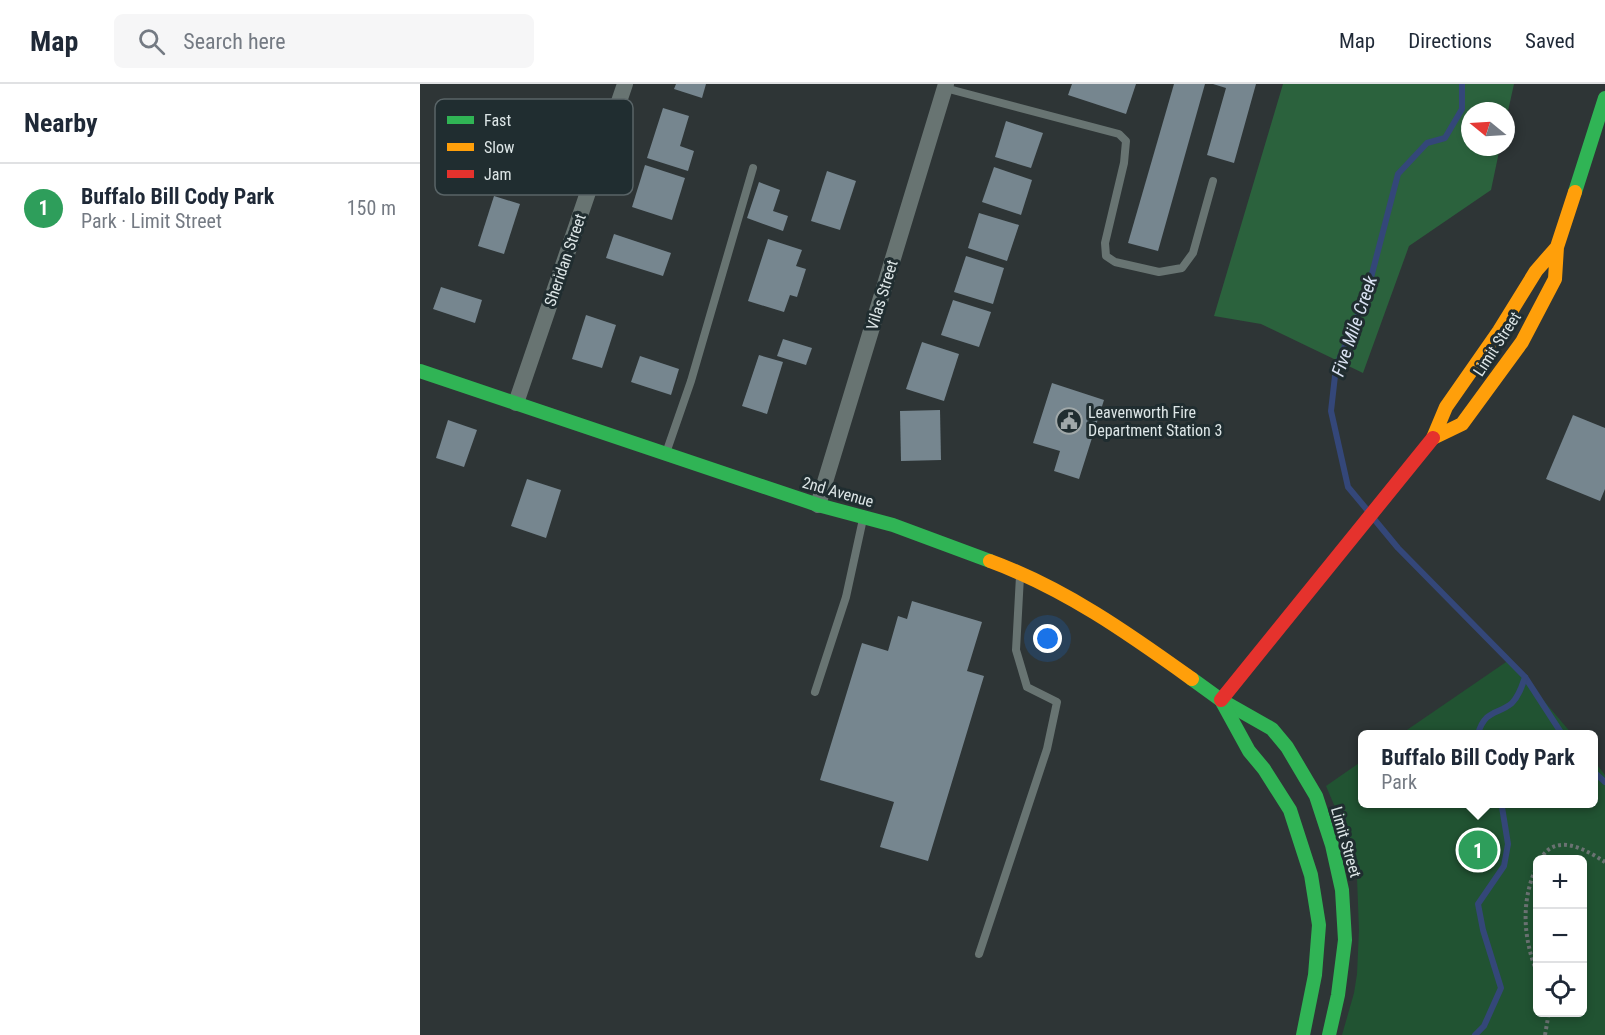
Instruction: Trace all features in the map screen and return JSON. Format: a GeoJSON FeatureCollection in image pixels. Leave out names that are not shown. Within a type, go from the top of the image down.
{"type":"FeatureCollection","features":[{"type":"Feature","properties":{"kind":"street","name":"Sheridan Street"},"geometry":{"type":"LineString","coordinates":[[620,99],[625,84]]}},
{"type":"Feature","properties":{"kind":"street","name":"Vilas Street"},"geometry":{"type":"LineString","coordinates":[[819,505],[946,86]]}},
{"type":"Feature","properties":{"kind":"street","name":"Limit Street"},"geometry":{"type":"LineString","coordinates":[[1433,438],[1462,424],[1522,342],[1555,279],[1557,247],[1605,98]]}},
{"type":"Feature","properties":{"kind":"street","name":"Sheridan Street"},"geometry":{"type":"LineString","coordinates":[[516,403],[587,195]]}},
{"type":"Feature","properties":{"kind":"street","name":"Limit Street"},"geometry":{"type":"LineString","coordinates":[[1329,1035],[1338,995],[1346,940],[1342,890],[1332,845],[1316,796],[1287,747],[1272,729],[1221,700],[1433,438],[1446,407],[1499,331],[1536,271],[1557,247]]}},
{"type":"Feature","properties":{"kind":"street","name":"2nd Avenue"},"geometry":{"type":"LineString","coordinates":[[420,371],[819,505],[892,525],[1020,572],[1115,624],[1221,700]]}},
{"type":"Feature","properties":{"kind":"street"},"geometry":{"type":"LineString","coordinates":[[1221,700],[1249,751],[1264,769],[1290,810],[1311,875],[1318,925],[1315,975],[1303,1035]]}},
{"type":"Feature","properties":{"kind":"lane"},"geometry":{"type":"LineString","coordinates":[[946,86],[1119,134],[1126,141],[1124,163],[1105,243],[1106,256],[1115,262],[1159,272],[1182,268],[1193,253],[1214,181]]}},
{"type":"Feature","properties":{"kind":"lane"},"geometry":{"type":"LineString","coordinates":[[666,453],[691,381],[753,168]]}},
{"type":"Feature","properties":{"kind":"lane"},"geometry":{"type":"LineString","coordinates":[[815,692],[846,597],[864,517]]}},
{"type":"Feature","properties":{"kind":"lane"},"geometry":{"type":"LineString","coordinates":[[979,954],[1047,749],[1057,702],[1028,687],[1016,650],[1020,572]]}},
{"type":"Feature","properties":{"kind":"path"},"geometry":{"type":"LineString","coordinates":[[1542,855],[1554,845],[1566,843],[1594,854],[1605,862]]}},
{"type":"Feature","properties":{"kind":"path"},"geometry":{"type":"LineString","coordinates":[[1533,876],[1529,886],[1525,918],[1529,954],[1533,963]]}},
{"type":"Feature","properties":{"kind":"path"},"geometry":{"type":"LineString","coordinates":[[1545,1035],[1548,1017]]}},
{"type":"Feature","properties":{"kind":"green space"},"geometry":{"type":"Polygon","coordinates":[[[1283,84],[1514,84],[1510,102],[1461,102],[1461,156],[1498,156],[1491,190],[1409,246],[1363,373],[1261,324],[1214,316],[1283,84]]]}},
{"type":"Feature","properties":{"kind":"green space"},"geometry":{"type":"Polygon","coordinates":[[[1509,660],[1569,730],[1407,730],[1509,660]]]}},
{"type":"Feature","properties":{"kind":"green space"},"geometry":{"type":"Polygon","coordinates":[[[1358,764],[1358,808],[1598,808],[1598,766],[1605,775],[1605,1035],[1342,1035],[1357,974],[1359,930],[1357,878],[1349,840],[1326,786],[1358,764]]]}},
{"type":"Feature","properties":{"kind":"building"},"geometry":{"type":"Polygon","coordinates":[[[676,84],[706,84],[702,98],[674,89],[676,84]]]}},
{"type":"Feature","properties":{"kind":"building"},"geometry":{"type":"Polygon","coordinates":[[[1072,84],[1136,84],[1126,114],[1068,95],[1072,84]]]}},
{"type":"Feature","properties":{"kind":"building"},"geometry":{"type":"Polygon","coordinates":[[[1174,84],[1205,84],[1158,251],[1128,243],[1174,84]]]}},
{"type":"Feature","properties":{"kind":"building"},"geometry":{"type":"Polygon","coordinates":[[[1213,84],[1256,84],[1234,163],[1207,155],[1226,88],[1213,84]]]}},
{"type":"Feature","properties":{"kind":"building"},"geometry":{"type":"Polygon","coordinates":[[[663,108],[689,116],[680,146],[694,151],[688,171],[647,158],[663,108]]]}},
{"type":"Feature","properties":{"kind":"building"},"geometry":{"type":"Polygon","coordinates":[[[1006,121],[1043,133],[1031,168],[995,157],[1006,121]]]}},
{"type":"Feature","properties":{"kind":"building"},"geometry":{"type":"Polygon","coordinates":[[[645,165],[685,178],[672,220],[632,207],[645,165]]]}},
{"type":"Feature","properties":{"kind":"building"},"geometry":{"type":"Polygon","coordinates":[[[994,167],[1032,180],[1021,215],[982,202],[994,167]]]}},
{"type":"Feature","properties":{"kind":"building"},"geometry":{"type":"Polygon","coordinates":[[[827,171],[856,181],[840,230],[811,221],[827,171]]]}},
{"type":"Feature","properties":{"kind":"building"},"geometry":{"type":"Polygon","coordinates":[[[759,182],[780,190],[773,211],[788,216],[783,231],[747,218],[759,182]]]}},
{"type":"Feature","properties":{"kind":"building"},"geometry":{"type":"Polygon","coordinates":[[[494,196],[520,204],[504,254],[478,246],[494,196]]]}},
{"type":"Feature","properties":{"kind":"building"},"geometry":{"type":"Polygon","coordinates":[[[979,213],[1019,225],[1007,261],[968,248],[979,213]]]}},
{"type":"Feature","properties":{"kind":"building"},"geometry":{"type":"Polygon","coordinates":[[[614,234],[671,253],[663,276],[606,258],[614,234]]]}},
{"type":"Feature","properties":{"kind":"building"},"geometry":{"type":"Polygon","coordinates":[[[768,239],[802,250],[796,266],[806,269],[797,297],[790,295],[784,312],[748,301],[768,239]]]}},
{"type":"Feature","properties":{"kind":"building"},"geometry":{"type":"Polygon","coordinates":[[[966,256],[1004,268],[993,304],[954,292],[966,256]]]}},
{"type":"Feature","properties":{"kind":"building"},"geometry":{"type":"Polygon","coordinates":[[[441,287],[482,300],[475,323],[433,309],[441,287]]]}},
{"type":"Feature","properties":{"kind":"building"},"geometry":{"type":"Polygon","coordinates":[[[953,300],[991,312],[979,347],[941,335],[953,300]]]}},
{"type":"Feature","properties":{"kind":"building"},"geometry":{"type":"Polygon","coordinates":[[[586,315],[616,325],[602,368],[572,359],[586,315]]]}},
{"type":"Feature","properties":{"kind":"building"},"geometry":{"type":"Polygon","coordinates":[[[783,339],[812,348],[806,365],[777,356],[783,339]]]}},
{"type":"Feature","properties":{"kind":"building"},"geometry":{"type":"Polygon","coordinates":[[[922,342],[959,354],[944,401],[906,389],[922,342]]]}},
{"type":"Feature","properties":{"kind":"building"},"geometry":{"type":"Polygon","coordinates":[[[759,355],[783,362],[767,414],[742,406],[759,355]]]}},
{"type":"Feature","properties":{"kind":"building"},"geometry":{"type":"Polygon","coordinates":[[[640,356],[679,369],[671,395],[631,382],[640,356]]]}},
{"type":"Feature","properties":{"kind":"building","name":"Leavenworth Fire Department Station 3"},"geometry":{"type":"Polygon","coordinates":[[[1052,383],[1104,400],[1079,479],[1054,471],[1060,451],[1033,443],[1052,383]]]}},
{"type":"Feature","properties":{"kind":"building"},"geometry":{"type":"Polygon","coordinates":[[[940,410],[941,460],[901,461],[900,411],[940,410]]]}},
{"type":"Feature","properties":{"kind":"building"},"geometry":{"type":"Polygon","coordinates":[[[1573,415],[1605,428],[1605,489],[1600,501],[1546,479],[1573,415]]]}},
{"type":"Feature","properties":{"kind":"building"},"geometry":{"type":"Polygon","coordinates":[[[448,420],[477,430],[464,467],[436,458],[448,420]]]}},
{"type":"Feature","properties":{"kind":"building"},"geometry":{"type":"Polygon","coordinates":[[[527,479],[561,490],[546,538],[511,526],[527,479]]]}},
{"type":"Feature","properties":{"kind":"building"},"geometry":{"type":"Polygon","coordinates":[[[912,601],[982,622],[967,671],[984,676],[928,861],[880,847],[894,802],[820,780],[862,643],[888,651],[898,616],[907,619],[912,601]]]}},
{"type":"Feature","properties":{"kind":"waterway","name":"Five Mile Creek"},"geometry":{"type":"LineString","coordinates":[[1368,511],[1348,487],[1331,411],[1336,367],[1367,293],[1398,174],[1427,143],[1445,138],[1462,109],[1462,84]]}},
{"type":"Feature","properties":{"kind":"waterway","name":"Five Mile Creek"},"geometry":{"type":"LineString","coordinates":[[1374,519],[1398,548],[1525,677],[1559,730]]}},
{"type":"Feature","properties":{"kind":"waterway"},"geometry":{"type":"LineString","coordinates":[[1480,730],[1488,716],[1512,703],[1525,677]]}},
{"type":"Feature","properties":{"kind":"waterway","name":"Five Mile Creek"},"geometry":{"type":"LineString","coordinates":[[1598,776],[1605,782]]}},
{"type":"Feature","properties":{"kind":"waterway"},"geometry":{"type":"LineString","coordinates":[[1475,1035],[1484,1026],[1501,988],[1483,930],[1478,904],[1504,866],[1508,844],[1502,808]]}},
{"type":"Feature","properties":{"kind":"traffic: fast"},"geometry":{"type":"LineString","coordinates":[[1575,192],[1605,98]]}},
{"type":"Feature","properties":{"kind":"traffic: fast"},"geometry":{"type":"LineString","coordinates":[[420,371],[818,505],[893,525],[990,561]]}},
{"type":"Feature","properties":{"kind":"traffic: fast"},"geometry":{"type":"LineString","coordinates":[[1192,679],[1221,700],[1272,729],[1287,747],[1316,796],[1332,845],[1342,890],[1345,940],[1338,995],[1329,1035]]}},
{"type":"Feature","properties":{"kind":"traffic: fast"},"geometry":{"type":"LineString","coordinates":[[1221,700],[1249,751],[1264,769],[1290,810],[1311,875],[1319,925],[1315,975],[1303,1035]]}},
{"type":"Feature","properties":{"kind":"traffic: slow"},"geometry":{"type":"LineString","coordinates":[[1557,247],[1536,271],[1499,331],[1446,407],[1433,438],[1462,424],[1522,342],[1555,279],[1557,247],[1575,192]]}},
{"type":"Feature","properties":{"kind":"traffic: slow"},"geometry":{"type":"LineString","coordinates":[[990,561],[1070,598],[1192,679]]}},
{"type":"Feature","properties":{"kind":"traffic: jam"},"geometry":{"type":"LineString","coordinates":[[1221,700],[1433,438]]}},
{"type":"Feature","properties":{"kind":"place","name":"Leavenworth Fire Department Station 3"},"geometry":{"type":"Point","coordinates":[1069,421]}},
{"type":"Feature","properties":{"kind":"place","name":"Buffalo Bill Cody Park"},"geometry":{"type":"Point","coordinates":[1478,850]}}]}
